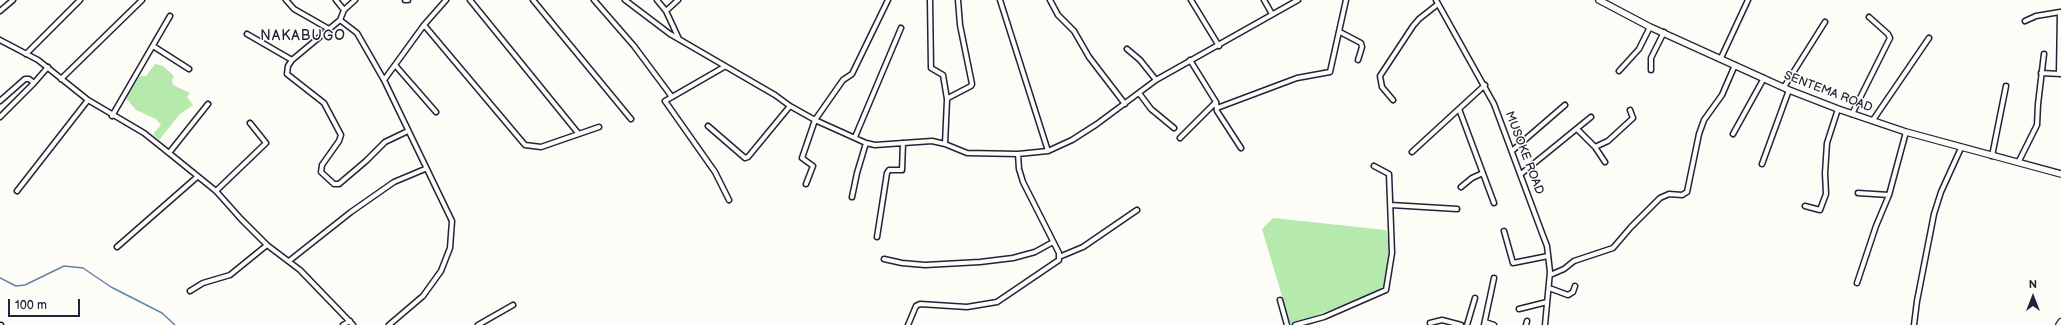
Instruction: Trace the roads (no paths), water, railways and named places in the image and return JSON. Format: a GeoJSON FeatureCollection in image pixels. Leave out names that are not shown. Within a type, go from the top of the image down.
{"type":"FeatureCollection","features":[{"type":"Feature","properties":{"kind":"main road","name":"SENTEMA ROAD"},"geometry":{"type":"LineString","coordinates":[[1599,0],[1650,27],[1664,32],[1787,89],[1838,109],[1906,132],[2061,174]]}},
{"type":"Feature","properties":{"kind":"street"},"geometry":{"type":"LineString","coordinates":[[0,12],[12,0]]}},
{"type":"Feature","properties":{"kind":"street"},"geometry":{"type":"LineString","coordinates":[[26,54],[80,0]]}},
{"type":"Feature","properties":{"kind":"street"},"geometry":{"type":"LineString","coordinates":[[61,79],[142,0]]}},
{"type":"Feature","properties":{"kind":"street"},"geometry":{"type":"LineString","coordinates":[[286,0],[294,9],[329,29]]}},
{"type":"Feature","properties":{"kind":"street"},"geometry":{"type":"LineString","coordinates":[[336,0],[344,10]]}},
{"type":"Feature","properties":{"kind":"street"},"geometry":{"type":"LineString","coordinates":[[355,0],[344,10],[340,20],[292,60],[288,66],[287,74],[324,103],[341,135],[340,141],[322,165],[321,172],[334,184],[340,184],[385,142],[408,131]]}},
{"type":"Feature","properties":{"kind":"street"},"geometry":{"type":"LineString","coordinates":[[384,80],[424,25],[446,0]]}},
{"type":"Feature","properties":{"kind":"street"},"geometry":{"type":"LineString","coordinates":[[470,0],[578,133]]}},
{"type":"Feature","properties":{"kind":"street"},"geometry":{"type":"LineString","coordinates":[[533,0],[630,119]]}},
{"type":"Feature","properties":{"kind":"street"},"geometry":{"type":"LineString","coordinates":[[594,0],[634,46],[672,97]]}},
{"type":"Feature","properties":{"kind":"street"},"geometry":{"type":"LineString","coordinates":[[625,0],[679,40],[775,95],[790,106],[815,120],[866,142],[875,145],[918,141],[945,144],[968,153],[1018,154],[1048,151],[1072,140],[1125,104],[1156,80],[1298,0]]}},
{"type":"Feature","properties":{"kind":"street"},"geometry":{"type":"LineString","coordinates":[[657,0],[666,11],[679,40]]}},
{"type":"Feature","properties":{"kind":"street"},"geometry":{"type":"LineString","coordinates":[[666,11],[678,0]]}},
{"type":"Feature","properties":{"kind":"street"},"geometry":{"type":"LineString","coordinates":[[806,184],[813,166],[802,158],[815,120],[843,80],[852,74],[888,0]]}},
{"type":"Feature","properties":{"kind":"street"},"geometry":{"type":"LineString","coordinates":[[930,0],[932,32],[931,68],[943,75],[948,99],[945,144]]}},
{"type":"Feature","properties":{"kind":"street"},"geometry":{"type":"LineString","coordinates":[[948,99],[972,84],[960,25],[958,0]]}},
{"type":"Feature","properties":{"kind":"street"},"geometry":{"type":"LineString","coordinates":[[1000,0],[1048,151]]}},
{"type":"Feature","properties":{"kind":"street"},"geometry":{"type":"LineString","coordinates":[[1050,0],[1058,15],[1074,31],[1089,57],[1125,104]]}},
{"type":"Feature","properties":{"kind":"street"},"geometry":{"type":"LineString","coordinates":[[1191,0],[1218,46]]}},
{"type":"Feature","properties":{"kind":"street"},"geometry":{"type":"LineString","coordinates":[[1264,0],[1272,14]]}},
{"type":"Feature","properties":{"kind":"street"},"geometry":{"type":"LineString","coordinates":[[1217,108],[1297,78],[1330,72],[1346,0]]}},
{"type":"Feature","properties":{"kind":"street"},"geometry":{"type":"LineString","coordinates":[[1721,58],[1748,0]]}},
{"type":"Feature","properties":{"kind":"street"},"geometry":{"type":"LineString","coordinates":[[1393,100],[1382,87],[1380,76],[1413,26],[1437,2]]}},
{"type":"Feature","properties":{"kind":"street","name":"MUSOKE ROAD"},"geometry":{"type":"LineString","coordinates":[[1437,2],[1485,85],[1513,150],[1547,246],[1550,275],[1545,325]]}},
{"type":"Feature","properties":{"kind":"street"},"geometry":{"type":"LineString","coordinates":[[2025,21],[2036,16],[2060,12],[2060,74],[2041,72]]}},
{"type":"Feature","properties":{"kind":"street"},"geometry":{"type":"LineString","coordinates":[[112,116],[170,16]]}},
{"type":"Feature","properties":{"kind":"street"},"geometry":{"type":"LineString","coordinates":[[1852,114],[1890,38],[1888,34],[1869,17]]}},
{"type":"Feature","properties":{"kind":"street"},"geometry":{"type":"LineString","coordinates":[[340,20],[357,33],[384,80],[425,169],[452,221],[450,248],[440,271],[423,296],[389,325]]}},
{"type":"Feature","properties":{"kind":"street"},"geometry":{"type":"LineString","coordinates":[[1762,164],[1787,89],[1825,22]]}},
{"type":"Feature","properties":{"kind":"street"},"geometry":{"type":"LineString","coordinates":[[424,25],[525,145],[541,148],[578,133],[599,127]]}},
{"type":"Feature","properties":{"kind":"street"},"geometry":{"type":"LineString","coordinates":[[1619,71],[1639,49],[1650,27]]}},
{"type":"Feature","properties":{"kind":"street"},"geometry":{"type":"LineString","coordinates":[[855,137],[901,28]]}},
{"type":"Feature","properties":{"kind":"street"},"geometry":{"type":"LineString","coordinates":[[1340,32],[1361,43],[1362,47],[1358,60]]}},
{"type":"Feature","properties":{"kind":"street"},"geometry":{"type":"LineString","coordinates":[[1651,70],[1651,58],[1664,32]]}},
{"type":"Feature","properties":{"kind":"street"},"geometry":{"type":"LineString","coordinates":[[247,34],[292,60]]}},
{"type":"Feature","properties":{"kind":"street"},"geometry":{"type":"LineString","coordinates":[[1873,120],[1929,38]]}},
{"type":"Feature","properties":{"kind":"street"},"geometry":{"type":"LineString","coordinates":[[0,40],[48,67],[88,100],[112,116],[144,133],[169,153],[216,191],[241,220],[267,245],[300,270],[353,325]]}},
{"type":"Feature","properties":{"kind":"street"},"geometry":{"type":"LineString","coordinates":[[153,46],[189,68]]}},
{"type":"Feature","properties":{"kind":"street"},"geometry":{"type":"LineString","coordinates":[[1127,49],[1140,60],[1156,80]]}},
{"type":"Feature","properties":{"kind":"street"},"geometry":{"type":"LineString","coordinates":[[2019,162],[2037,125],[2041,72],[2044,54]]}},
{"type":"Feature","properties":{"kind":"street"},"geometry":{"type":"LineString","coordinates":[[1190,60],[1216,102],[1217,108],[1240,148]]}},
{"type":"Feature","properties":{"kind":"street"},"geometry":{"type":"LineString","coordinates":[[395,65],[436,112]]}},
{"type":"Feature","properties":{"kind":"street"},"geometry":{"type":"LineString","coordinates":[[1550,275],[1559,272],[1574,261],[1613,248],[1631,226],[1660,198],[1669,194],[1682,195],[1687,192],[1699,134],[1704,120],[1722,95],[1735,65]]}},
{"type":"Feature","properties":{"kind":"street"},"geometry":{"type":"LineString","coordinates":[[0,117],[34,84],[48,67]]}},
{"type":"Feature","properties":{"kind":"street"},"geometry":{"type":"LineString","coordinates":[[724,67],[665,101],[715,172],[729,200]]}},
{"type":"Feature","properties":{"kind":"street"},"geometry":{"type":"LineString","coordinates":[[1733,134],[1764,78]]}},
{"type":"Feature","properties":{"kind":"street"},"geometry":{"type":"LineString","coordinates":[[0,101],[26,79],[29,79],[34,84]]}},
{"type":"Feature","properties":{"kind":"street"},"geometry":{"type":"LineString","coordinates":[[1412,152],[1485,85]]}},
{"type":"Feature","properties":{"kind":"street"},"geometry":{"type":"LineString","coordinates":[[1992,156],[2006,86]]}},
{"type":"Feature","properties":{"kind":"street"},"geometry":{"type":"LineString","coordinates":[[1139,93],[1151,109],[1174,128]]}},
{"type":"Feature","properties":{"kind":"street"},"geometry":{"type":"LineString","coordinates":[[17,191],[88,100]]}},
{"type":"Feature","properties":{"kind":"street"},"geometry":{"type":"LineString","coordinates":[[1180,138],[1216,102]]}},
{"type":"Feature","properties":{"kind":"street"},"geometry":{"type":"LineString","coordinates":[[169,153],[208,104]]}},
{"type":"Feature","properties":{"kind":"street"},"geometry":{"type":"LineString","coordinates":[[1513,150],[1565,105]]}},
{"type":"Feature","properties":{"kind":"street"},"geometry":{"type":"LineString","coordinates":[[708,126],[745,158],[748,157],[790,106]]}},
{"type":"Feature","properties":{"kind":"street"},"geometry":{"type":"LineString","coordinates":[[1459,109],[1494,203]]}},
{"type":"Feature","properties":{"kind":"street"},"geometry":{"type":"LineString","coordinates":[[1805,206],[1820,210],[1826,194],[1825,173],[1827,143],[1838,109]]}},
{"type":"Feature","properties":{"kind":"street"},"geometry":{"type":"LineString","coordinates":[[1595,147],[1608,141],[1632,118],[1630,110]]}},
{"type":"Feature","properties":{"kind":"street"},"geometry":{"type":"LineString","coordinates":[[1522,174],[1591,117]]}},
{"type":"Feature","properties":{"kind":"street"},"geometry":{"type":"LineString","coordinates":[[216,191],[266,142],[250,123]]}},
{"type":"Feature","properties":{"kind":"street"},"geometry":{"type":"LineString","coordinates":[[1577,129],[1595,147],[1605,162]]}},
{"type":"Feature","properties":{"kind":"street"},"geometry":{"type":"LineString","coordinates":[[1857,284],[1876,226],[1889,195],[1906,132]]}},
{"type":"Feature","properties":{"kind":"street"},"geometry":{"type":"LineString","coordinates":[[852,197],[866,142]]}},
{"type":"Feature","properties":{"kind":"street"},"geometry":{"type":"LineString","coordinates":[[877,237],[887,173],[889,170],[902,170],[903,143]]}},
{"type":"Feature","properties":{"kind":"street"},"geometry":{"type":"LineString","coordinates":[[1914,325],[1917,301],[1934,214],[1941,192],[1961,148]]}},
{"type":"Feature","properties":{"kind":"street"},"geometry":{"type":"LineString","coordinates":[[1018,154],[1023,182],[1059,257]]}},
{"type":"Feature","properties":{"kind":"street"},"geometry":{"type":"LineString","coordinates":[[1295,325],[1324,317],[1386,290],[1392,253],[1389,174],[1374,166]]}},
{"type":"Feature","properties":{"kind":"street"},"geometry":{"type":"LineString","coordinates":[[289,261],[351,212],[394,182],[425,169]]}},
{"type":"Feature","properties":{"kind":"street"},"geometry":{"type":"LineString","coordinates":[[1461,187],[1472,178],[1483,173]]}},
{"type":"Feature","properties":{"kind":"street"},"geometry":{"type":"LineString","coordinates":[[117,247],[197,177]]}},
{"type":"Feature","properties":{"kind":"street"},"geometry":{"type":"LineString","coordinates":[[1858,192],[1889,195]]}},
{"type":"Feature","properties":{"kind":"street"},"geometry":{"type":"LineString","coordinates":[[1391,205],[1457,209]]}},
{"type":"Feature","properties":{"kind":"street"},"geometry":{"type":"LineString","coordinates":[[908,325],[916,306],[920,304],[967,307],[997,302],[1057,261],[1059,257],[1084,247],[1137,210]]}},
{"type":"Feature","properties":{"kind":"street"},"geometry":{"type":"LineString","coordinates":[[1504,231],[1513,263],[1548,256]]}},
{"type":"Feature","properties":{"kind":"street"},"geometry":{"type":"LineString","coordinates":[[884,259],[902,263],[924,265],[980,262],[1020,256],[1035,252],[1053,242]]}},
{"type":"Feature","properties":{"kind":"street"},"geometry":{"type":"LineString","coordinates":[[190,291],[203,283],[230,275],[267,245]]}},
{"type":"Feature","properties":{"kind":"street"},"geometry":{"type":"LineString","coordinates":[[1494,278],[1484,324],[1494,325]]}},
{"type":"Feature","properties":{"kind":"street"},"geometry":{"type":"LineString","coordinates":[[1548,288],[1568,295],[1573,292],[1575,286]]}},
{"type":"Feature","properties":{"kind":"street"},"geometry":{"type":"LineString","coordinates":[[1467,325],[1474,298]]}},
{"type":"Feature","properties":{"kind":"street"},"geometry":{"type":"LineString","coordinates":[[1280,300],[1287,325]]}},
{"type":"Feature","properties":{"kind":"street"},"geometry":{"type":"LineString","coordinates":[[1519,309],[1547,302]]}},
{"type":"Feature","properties":{"kind":"street"},"geometry":{"type":"LineString","coordinates":[[478,325],[513,305]]}},
{"type":"Feature","properties":{"kind":"street"},"geometry":{"type":"LineString","coordinates":[[1430,323],[1442,320],[1461,325]]}},
{"type":"Feature","properties":{"kind":"street"},"geometry":{"type":"LineString","coordinates":[[343,325],[350,321]]}},
{"type":"Feature","properties":{"kind":"waterway"},"geometry":{"type":"LineString","coordinates":[[0,278],[16,286],[25,285],[64,266],[83,268],[111,287],[162,313],[175,325]]}},
{"type":"Feature","properties":{"kind":"district","name":"NAKABUGO"},"geometry":{"type":"Point","coordinates":[303,36]}}]}
